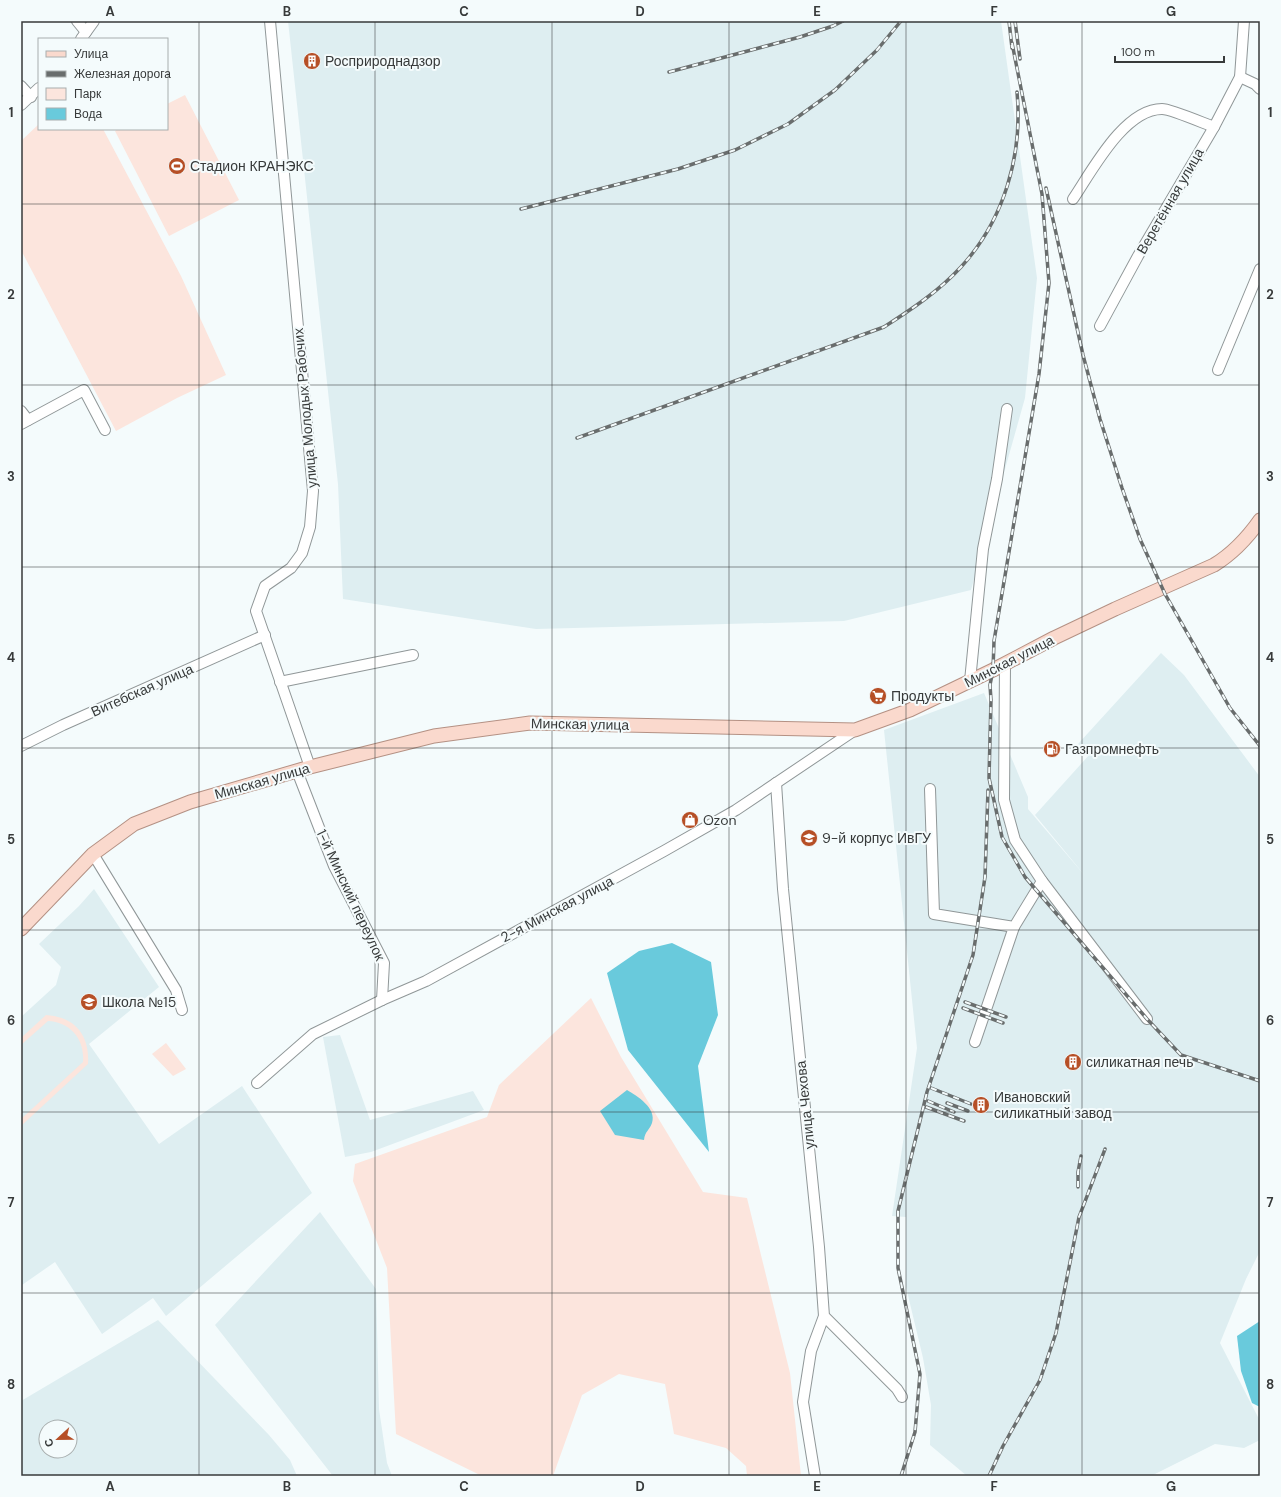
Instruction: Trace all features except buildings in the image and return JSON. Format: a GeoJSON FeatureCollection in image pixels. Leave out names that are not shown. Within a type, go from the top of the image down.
{"type":"FeatureCollection","features":[{"type":"Feature","properties":{"kind":"main road","name":"Минская улица"},"geometry":{"type":"LineString","coordinates":[[21,929],[93,854],[134,824],[190,802],[310,767],[434,736],[467,730],[530,723],[855,730],[898,715],[1005,664],[1054,638],[1214,565],[1224,559],[1253,530],[1260,520]]}},
{"type":"Feature","properties":{"kind":"street"},"geometry":{"type":"LineString","coordinates":[[77,21],[84,35],[94,21]]}},
{"type":"Feature","properties":{"kind":"street","name":"улица Молодых Рабочих"},"geometry":{"type":"LineString","coordinates":[[270,21],[313,491],[310,527],[302,553],[290,568],[265,586],[256,611],[310,767]]}},
{"type":"Feature","properties":{"kind":"street"},"geometry":{"type":"LineString","coordinates":[[1244,21],[1240,76],[1255,84],[1260,89]]}},
{"type":"Feature","properties":{"kind":"street","name":"Веретённая улица"},"geometry":{"type":"LineString","coordinates":[[1100,326],[1138,256],[1214,127],[1240,76]]}},
{"type":"Feature","properties":{"kind":"street"},"geometry":{"type":"LineString","coordinates":[[21,86],[31,97]]}},
{"type":"Feature","properties":{"kind":"street"},"geometry":{"type":"LineString","coordinates":[[21,105],[38,89]]}},
{"type":"Feature","properties":{"kind":"street"},"geometry":{"type":"LineString","coordinates":[[1073,199],[1115,137],[1142,113],[1164,109],[1214,127]]}},
{"type":"Feature","properties":{"kind":"street"},"geometry":{"type":"LineString","coordinates":[[1218,370],[1260,269]]}},
{"type":"Feature","properties":{"kind":"street"},"geometry":{"type":"LineString","coordinates":[[21,411],[24,422],[84,390],[105,430]]}},
{"type":"Feature","properties":{"kind":"street"},"geometry":{"type":"LineString","coordinates":[[970,681],[983,548],[997,479],[1007,409]]}},
{"type":"Feature","properties":{"kind":"street","name":"Витебская улица"},"geometry":{"type":"LineString","coordinates":[[21,746],[63,725],[265,635]]}},
{"type":"Feature","properties":{"kind":"street"},"geometry":{"type":"LineString","coordinates":[[280,682],[413,656]]}},
{"type":"Feature","properties":{"kind":"street"},"geometry":{"type":"LineString","coordinates":[[1005,664],[1004,800],[1015,840],[1042,881],[1147,1019]]}},
{"type":"Feature","properties":{"kind":"street","name":"2-я Минская улица"},"geometry":{"type":"LineString","coordinates":[[257,1083],[313,1034],[382,1000],[426,981],[658,855],[736,810],[855,730]]}},
{"type":"Feature","properties":{"kind":"street","name":"1-й Минский переулок"},"geometry":{"type":"LineString","coordinates":[[297,771],[334,866],[384,963],[382,1000]]}},
{"type":"Feature","properties":{"kind":"street","name":"улица Чехова"},"geometry":{"type":"LineString","coordinates":[[776,782],[783,889],[819,1247],[824,1316]]}},
{"type":"Feature","properties":{"kind":"street"},"geometry":{"type":"LineString","coordinates":[[930,789],[934,914],[1014,927]]}},
{"type":"Feature","properties":{"kind":"street"},"geometry":{"type":"LineString","coordinates":[[93,854],[176,990],[182,1010]]}},
{"type":"Feature","properties":{"kind":"street"},"geometry":{"type":"LineString","coordinates":[[975,1042],[1014,927],[1042,881]]}},
{"type":"Feature","properties":{"kind":"street"},"geometry":{"type":"LineString","coordinates":[[816,1476],[803,1402],[811,1351],[824,1316],[897,1389],[902,1397]]}},
{"type":"Feature","properties":{"kind":"shaded area"},"geometry":{"type":"Polygon","coordinates":[[[288,21],[1001,21],[1037,278],[1025,398],[971,590],[844,621],[536,629],[343,599],[338,484],[288,21]]]}},
{"type":"Feature","properties":{"kind":"shaded area","name":"Ивановский силикатный завод"},"geometry":{"type":"Polygon","coordinates":[[[1161,653],[1184,675],[1260,777],[1260,1251],[1246,1279],[1220,1343],[1260,1421],[1260,1440],[1244,1448],[1215,1444],[1151,1476],[967,1476],[930,1445],[931,1405],[923,1358],[906,1287],[906,1217],[892,1216],[917,1048],[884,730],[984,693],[1028,797],[1028,809],[1086,877],[1035,815],[1090,754],[1078,744],[1161,653]]]}},
{"type":"Feature","properties":{"kind":"shaded area"},"geometry":{"type":"Polygon","coordinates":[[[94,889],[159,987],[89,1044],[159,1144],[242,1086],[312,1193],[166,1316],[153,1298],[102,1334],[55,1262],[22,1285],[21,1283],[21,1017],[56,985],[61,967],[39,944],[79,906],[94,889]]]}},
{"type":"Feature","properties":{"kind":"shaded area"},"geometry":{"type":"Polygon","coordinates":[[[340,1035],[370,1120],[473,1091],[484,1110],[371,1152],[345,1157],[323,1037],[340,1035]]]}},
{"type":"Feature","properties":{"kind":"shaded area"},"geometry":{"type":"Polygon","coordinates":[[[320,1212],[376,1289],[379,1409],[387,1463],[392,1476],[333,1476],[215,1325],[320,1212]]]}},
{"type":"Feature","properties":{"kind":"shaded area"},"geometry":{"type":"Polygon","coordinates":[[[158,1320],[269,1435],[290,1460],[297,1476],[21,1476],[21,1401],[158,1320]]]}},
{"type":"Feature","properties":{"kind":"green space","name":"Стадион КРАНЭКС"},"geometry":{"type":"Polygon","coordinates":[[[185,95],[239,200],[169,236],[115,131],[168,130],[168,104],[185,95]]]}},
{"type":"Feature","properties":{"kind":"green space"},"geometry":{"type":"Polygon","coordinates":[[[38,125],[38,130],[104,130],[181,276],[226,375],[177,398],[116,431],[21,250],[21,141],[38,125]]]}},
{"type":"Feature","properties":{"kind":"green space"},"geometry":{"type":"Polygon","coordinates":[[[591,998],[621,1057],[703,1192],[747,1198],[790,1373],[801,1476],[747,1476],[746,1466],[726,1448],[674,1434],[665,1384],[619,1374],[582,1395],[553,1476],[482,1476],[396,1434],[387,1268],[353,1181],[355,1164],[487,1117],[499,1085],[591,998]]]}},
{"type":"Feature","properties":{"kind":"green space"},"geometry":{"type":"Polygon","coordinates":[[[46,1015],[65,1019],[79,1029],[86,1044],[88,1064],[21,1126],[21,1119],[83,1062],[83,1054],[79,1039],[69,1028],[56,1022],[48,1021],[21,1045],[21,1038],[46,1015]]]}},
{"type":"Feature","properties":{"kind":"green space"},"geometry":{"type":"Polygon","coordinates":[[[166,1043],[186,1069],[173,1076],[152,1054],[166,1043]]]}},
{"type":"Feature","properties":{"kind":"water"},"geometry":{"type":"Polygon","coordinates":[[[672,943],[711,962],[718,1015],[698,1066],[709,1152],[628,1050],[607,973],[639,951],[672,943]]]}},
{"type":"Feature","properties":{"kind":"water"},"geometry":{"type":"Polygon","coordinates":[[[627,1090],[645,1103],[652,1112],[652,1123],[645,1135],[644,1140],[615,1135],[600,1111],[627,1090]]]}},
{"type":"Feature","properties":{"kind":"water"},"geometry":{"type":"Polygon","coordinates":[[[1260,1321],[1260,1407],[1252,1403],[1241,1371],[1237,1336],[1260,1321]]]}},
{"type":"Feature","properties":{"kind":"railway"},"geometry":{"type":"LineString","coordinates":[[669,72],[800,37],[843,21]]}},
{"type":"Feature","properties":{"kind":"railway"},"geometry":{"type":"LineString","coordinates":[[521,209],[678,169],[735,150],[788,124],[835,90],[877,50],[901,21]]}},
{"type":"Feature","properties":{"kind":"railway"},"geometry":{"type":"LineString","coordinates":[[1009,21],[1012,48]]}},
{"type":"Feature","properties":{"kind":"railway"},"geometry":{"type":"LineString","coordinates":[[1015,21],[1020,59]]}},
{"type":"Feature","properties":{"kind":"railway"},"geometry":{"type":"LineString","coordinates":[[1012,43],[1042,194],[1049,283],[1039,374],[994,641],[993,670],[990,685],[989,778],[1002,837],[1025,877],[1147,1019],[1181,1055],[1260,1081]]}},
{"type":"Feature","properties":{"kind":"railway"},"geometry":{"type":"LineString","coordinates":[[577,438],[884,327],[934,292],[953,276],[976,249],[989,229],[999,208],[1007,186],[1017,139],[1017,92]]}},
{"type":"Feature","properties":{"kind":"railway"},"geometry":{"type":"LineString","coordinates":[[1046,188],[1083,355],[1100,419],[1140,539],[1165,594],[1230,708],[1260,746]]}},
{"type":"Feature","properties":{"kind":"railway"},"geometry":{"type":"LineString","coordinates":[[901,1476],[915,1432],[920,1374],[898,1268],[898,1211],[927,1092],[973,955],[985,877],[988,790]]}},
{"type":"Feature","properties":{"kind":"railway"},"geometry":{"type":"LineString","coordinates":[[965,1002],[1006,1017]]}},
{"type":"Feature","properties":{"kind":"railway"},"geometry":{"type":"LineString","coordinates":[[963,1008],[1003,1023]]}},
{"type":"Feature","properties":{"kind":"railway"},"geometry":{"type":"LineString","coordinates":[[931,1088],[971,1104]]}},
{"type":"Feature","properties":{"kind":"railway"},"geometry":{"type":"LineString","coordinates":[[928,1101],[954,1112]]}},
{"type":"Feature","properties":{"kind":"railway"},"geometry":{"type":"LineString","coordinates":[[947,1103],[968,1111]]}},
{"type":"Feature","properties":{"kind":"railway"},"geometry":{"type":"LineString","coordinates":[[926,1107],[964,1121]]}},
{"type":"Feature","properties":{"kind":"railway"},"geometry":{"type":"LineString","coordinates":[[989,1476],[1003,1446],[1040,1380],[1056,1333],[1079,1217],[1105,1149]]}},
{"type":"Feature","properties":{"kind":"railway"},"geometry":{"type":"LineString","coordinates":[[1078,1187],[1078,1172],[1081,1156]]}},
{"type":"Feature","properties":{"kind":"place","name":"Росприроднадзор"},"geometry":{"type":"Point","coordinates":[312,61]}},
{"type":"Feature","properties":{"kind":"place","name":"Стадион КРАНЭКС"},"geometry":{"type":"Point","coordinates":[177,166]}},
{"type":"Feature","properties":{"kind":"place","name":"Продукты"},"geometry":{"type":"Point","coordinates":[878,696]}},
{"type":"Feature","properties":{"kind":"place","name":"Газпромнефть"},"geometry":{"type":"Point","coordinates":[1052,749]}},
{"type":"Feature","properties":{"kind":"place","name":"Ozon"},"geometry":{"type":"Point","coordinates":[690,820]}},
{"type":"Feature","properties":{"kind":"place","name":"9-й корпус ИвГУ"},"geometry":{"type":"Point","coordinates":[809,838]}},
{"type":"Feature","properties":{"kind":"place","name":"Школа №15"},"geometry":{"type":"Point","coordinates":[89,1002]}},
{"type":"Feature","properties":{"kind":"place","name":"силикатная печь"},"geometry":{"type":"Point","coordinates":[1073,1062]}},
{"type":"Feature","properties":{"kind":"place","name":"Ивановский силикатный завод"},"geometry":{"type":"Point","coordinates":[981,1105]}}]}
